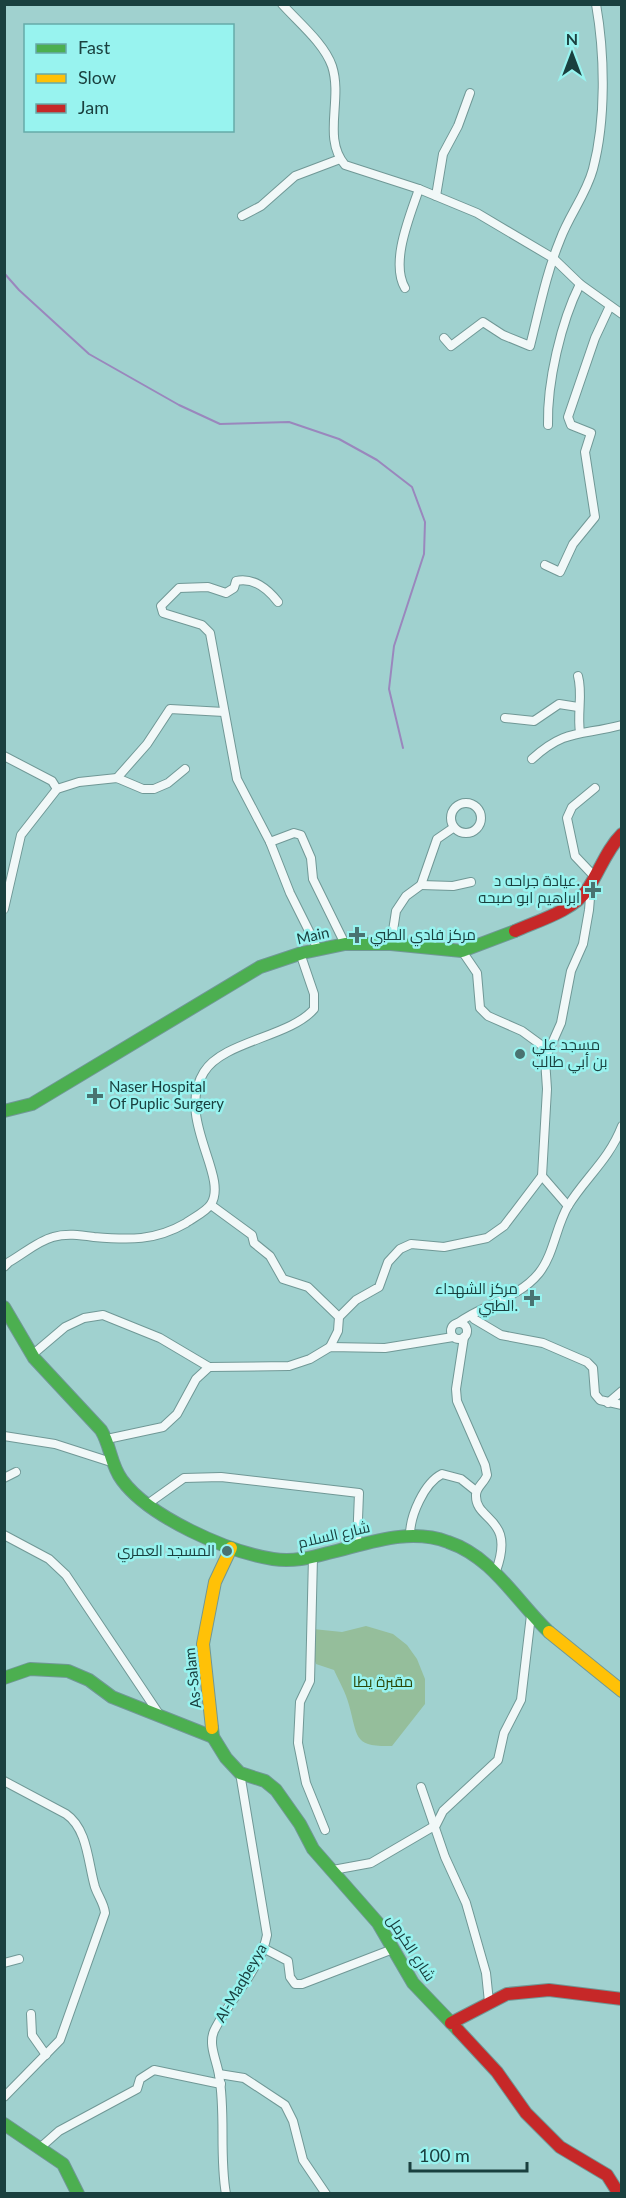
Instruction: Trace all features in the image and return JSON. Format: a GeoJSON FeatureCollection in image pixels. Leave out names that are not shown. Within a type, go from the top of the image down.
{"type":"FeatureCollection","features":[{"type":"Feature","properties":{"kind":"street"},"geometry":{"type":"LineString","coordinates":[[282,4],[321,48],[331,64],[337,103],[334,147],[340,159],[351,169],[418,189],[477,213],[554,258],[580,284],[609,308],[621,314]]}},
{"type":"Feature","properties":{"kind":"street"},"geometry":{"type":"LineString","coordinates":[[444,338],[451,346],[483,322],[503,335],[530,346],[554,258],[564,230],[589,182],[597,149],[602,93],[601,30],[596,4]]}},
{"type":"Feature","properties":{"kind":"street"},"geometry":{"type":"LineString","coordinates":[[436,196],[444,154],[458,126],[470,93]]}},
{"type":"Feature","properties":{"kind":"street"},"geometry":{"type":"LineString","coordinates":[[242,216],[261,206],[295,176],[340,159]]}},
{"type":"Feature","properties":{"kind":"street"},"geometry":{"type":"LineString","coordinates":[[405,288],[401,281],[400,263],[418,189]]}},
{"type":"Feature","properties":{"kind":"street"},"geometry":{"type":"LineString","coordinates":[[548,425],[548,401],[562,330],[568,308],[580,284]]}},
{"type":"Feature","properties":{"kind":"street"},"geometry":{"type":"LineString","coordinates":[[545,565],[560,572],[573,544],[596,516],[585,452],[591,433],[571,425],[568,417],[595,338],[609,308]]}},
{"type":"Feature","properties":{"kind":"street"},"geometry":{"type":"LineString","coordinates":[[278,602],[270,592],[244,579],[236,581],[234,588],[226,593],[208,587],[179,588],[161,606],[163,613],[202,625],[210,633],[237,779],[270,842],[290,894],[318,949]]}},
{"type":"Feature","properties":{"kind":"street"},"geometry":{"type":"LineString","coordinates":[[578,676],[581,686],[578,707],[580,732]]}},
{"type":"Feature","properties":{"kind":"street"},"geometry":{"type":"LineString","coordinates":[[505,718],[534,722],[559,704],[578,707]]}},
{"type":"Feature","properties":{"kind":"street"},"geometry":{"type":"LineString","coordinates":[[117,778],[147,744],[170,709],[224,712]]}},
{"type":"Feature","properties":{"kind":"street"},"geometry":{"type":"LineString","coordinates":[[532,759],[564,736],[580,732],[595,732],[621,725]]}},
{"type":"Feature","properties":{"kind":"street"},"geometry":{"type":"LineString","coordinates":[[4,756],[52,781],[57,789]]}},
{"type":"Feature","properties":{"kind":"street"},"geometry":{"type":"LineString","coordinates":[[4,909],[5,895],[21,835],[57,789],[79,782],[117,778],[143,789],[154,789],[168,783],[184,769]]}},
{"type":"Feature","properties":{"kind":"street"},"geometry":{"type":"LineString","coordinates":[[593,875],[575,856],[567,818],[572,807],[595,788]]}},
{"type":"Feature","properties":{"kind":"street"},"geometry":{"type":"LineString","coordinates":[[391,944],[396,912],[406,897],[422,885],[437,839],[453,828]]}},
{"type":"Feature","properties":{"kind":"street"},"geometry":{"type":"LineString","coordinates":[[270,842],[294,833],[301,835],[311,858],[313,879],[320,897],[337,924],[345,944]]}},
{"type":"Feature","properties":{"kind":"street"},"geometry":{"type":"LineString","coordinates":[[330,1347],[338,1331],[339,1317],[356,1300],[379,1287],[388,1262],[400,1250],[411,1244],[444,1247],[487,1238],[508,1220],[542,1176],[547,1089],[545,1064],[548,1050],[561,1023],[571,971],[583,944],[590,898],[586,892],[593,875],[621,834]]}},
{"type":"Feature","properties":{"kind":"street"},"geometry":{"type":"LineString","coordinates":[[422,885],[453,886],[471,882]]}},
{"type":"Feature","properties":{"kind":"street","name":"Main"},"geometry":{"type":"LineString","coordinates":[[4,1111],[32,1104],[260,968],[300,953],[345,944],[391,944],[462,951],[518,932],[562,910],[586,892]]}},
{"type":"Feature","properties":{"kind":"street"},"geometry":{"type":"LineString","coordinates":[[462,951],[477,973],[480,1008],[488,1016],[522,1031],[548,1050]]}},
{"type":"Feature","properties":{"kind":"street"},"geometry":{"type":"LineString","coordinates":[[4,1267],[52,1237],[73,1234],[137,1240],[163,1235],[211,1205],[215,1194],[197,1128],[194,1106],[197,1087],[213,1060],[295,1022],[314,1009],[314,994],[300,953]]}},
{"type":"Feature","properties":{"kind":"street"},"geometry":{"type":"LineString","coordinates":[[495,1571],[501,1555],[501,1535],[477,1503],[477,1491],[487,1475],[479,1450],[457,1401],[461,1353],[458,1332],[474,1312],[511,1296],[538,1273],[568,1206],[595,1173],[621,1126]]}},
{"type":"Feature","properties":{"kind":"street"},"geometry":{"type":"LineString","coordinates":[[542,1176],[568,1206]]}},
{"type":"Feature","properties":{"kind":"street"},"geometry":{"type":"LineString","coordinates":[[211,1205],[252,1235],[254,1243],[270,1256],[284,1279],[308,1287],[339,1317]]}},
{"type":"Feature","properties":{"kind":"street"},"geometry":{"type":"LineString","coordinates":[[32,1355],[65,1327],[103,1315],[160,1338],[209,1367],[289,1366],[310,1359],[330,1347],[385,1348],[458,1332],[495,1304]]}},
{"type":"Feature","properties":{"kind":"street"},"geometry":{"type":"LineString","coordinates":[[4,1307],[32,1355],[107,1439],[163,1427],[177,1414],[196,1379],[209,1367]]}},
{"type":"Feature","properties":{"kind":"street"},"geometry":{"type":"LineString","coordinates":[[474,1319],[501,1335],[543,1343],[587,1362],[593,1368],[595,1394],[600,1400],[621,1405]]}},
{"type":"Feature","properties":{"kind":"street"},"geometry":{"type":"LineString","coordinates":[[608,1403],[621,1391]]}},
{"type":"Feature","properties":{"kind":"street"},"geometry":{"type":"LineString","coordinates":[[4,1436],[55,1444],[111,1462]]}},
{"type":"Feature","properties":{"kind":"street","name":"شارع السلام"},"geometry":{"type":"LineString","coordinates":[[107,1439],[111,1462],[131,1491],[210,1539],[231,1548],[289,1560],[313,1557],[357,1545],[410,1535],[446,1541],[466,1550],[495,1571],[531,1615],[621,1690]]}},
{"type":"Feature","properties":{"kind":"street"},"geometry":{"type":"LineString","coordinates":[[4,1478],[16,1472]]}},
{"type":"Feature","properties":{"kind":"street"},"geometry":{"type":"LineString","coordinates":[[410,1535],[410,1525],[416,1504],[436,1476],[451,1475],[477,1491]]}},
{"type":"Feature","properties":{"kind":"street"},"geometry":{"type":"LineString","coordinates":[[149,1503],[184,1478],[221,1477],[359,1493],[357,1545]]}},
{"type":"Feature","properties":{"kind":"street"},"geometry":{"type":"LineString","coordinates":[[4,1535],[50,1559],[66,1575],[159,1714]]}},
{"type":"Feature","properties":{"kind":"street","name":"As-Salam"},"geometry":{"type":"LineString","coordinates":[[213,1737],[203,1644],[215,1582],[231,1548]]}},
{"type":"Feature","properties":{"kind":"street"},"geometry":{"type":"LineString","coordinates":[[313,1557],[310,1681],[300,1702],[298,1743],[306,1783],[325,1830]]}},
{"type":"Feature","properties":{"kind":"street"},"geometry":{"type":"LineString","coordinates":[[333,1870],[371,1863],[436,1826],[445,1809],[500,1756],[504,1732],[521,1700],[531,1615]]}},
{"type":"Feature","properties":{"kind":"street"},"geometry":{"type":"LineString","coordinates":[[4,1678],[30,1669],[68,1671],[89,1680],[112,1697],[213,1737],[226,1758],[240,1773]]}},
{"type":"Feature","properties":{"kind":"street","name":"شارع الكرمل"},"geometry":{"type":"LineString","coordinates":[[240,1773],[265,1781],[276,1790],[300,1824],[313,1849],[378,1923],[413,1983],[497,2072],[526,2113],[544,2133],[560,2147],[606,2175],[620,2193]]}},
{"type":"Feature","properties":{"kind":"street","name":"Al-Maqbeyya"},"geometry":{"type":"LineString","coordinates":[[226,2193],[223,2176],[220,2084],[211,2042],[213,2032],[265,1949],[267,1935],[240,1773]]}},
{"type":"Feature","properties":{"kind":"street"},"geometry":{"type":"LineString","coordinates":[[4,1781],[75,1821],[83,1836],[94,1885],[105,1909],[104,1922],[60,2040],[4,2097]]}},
{"type":"Feature","properties":{"kind":"street"},"geometry":{"type":"LineString","coordinates":[[421,1787],[445,1857],[466,1903],[486,1973],[489,2002]]}},
{"type":"Feature","properties":{"kind":"street"},"geometry":{"type":"LineString","coordinates":[[265,1949],[288,1962],[290,1977],[295,1984],[302,1984],[393,1949]]}},
{"type":"Feature","properties":{"kind":"street"},"geometry":{"type":"LineString","coordinates":[[4,1963],[19,1959]]}},
{"type":"Feature","properties":{"kind":"street"},"geometry":{"type":"LineString","coordinates":[[451,2023],[507,1994],[549,1990],[621,1999]]}},
{"type":"Feature","properties":{"kind":"street"},"geometry":{"type":"LineString","coordinates":[[31,2014],[32,2035],[46,2055]]}},
{"type":"Feature","properties":{"kind":"street"},"geometry":{"type":"LineString","coordinates":[[41,2146],[59,2132],[137,2089],[140,2079],[154,2070],[220,2084]]}},
{"type":"Feature","properties":{"kind":"street"},"geometry":{"type":"LineString","coordinates":[[219,2074],[244,2078],[285,2105],[293,2121],[303,2160],[326,2193]]}},
{"type":"Feature","properties":{"kind":"street"},"geometry":{"type":"LineString","coordinates":[[4,2124],[17,2136],[41,2146],[64,2164],[78,2193]]}},
{"type":"Feature","properties":{"kind":"green space","name":"مقبرة يطا"},"geometry":{"type":"Polygon","coordinates":[[[366,1626],[393,1634],[407,1645],[417,1659],[425,1679],[425,1704],[392,1746],[370,1745],[359,1738],[346,1696],[334,1670],[316,1664],[313,1655],[313,1629],[342,1632],[366,1626]]]}},
{"type":"Feature","properties":{"kind":"waterway"},"geometry":{"type":"LineString","coordinates":[[4,273],[19,290],[89,354],[179,405],[220,424],[289,422],[339,439],[377,460],[412,487],[425,522],[424,554],[394,646],[389,689],[403,748]]}},
{"type":"Feature","properties":{"kind":"traffic: fast"},"geometry":{"type":"LineString","coordinates":[[4,1111],[32,1104],[260,967],[302,953],[345,944],[391,944],[462,951],[515,931]]}},
{"type":"Feature","properties":{"kind":"traffic: fast"},"geometry":{"type":"LineString","coordinates":[[4,1307],[34,1358],[101,1430],[115,1468],[122,1480],[134,1494],[170,1519],[191,1531],[234,1549],[280,1560],[308,1558],[388,1538],[418,1536],[448,1542],[464,1549],[491,1569],[549,1632]]}},
{"type":"Feature","properties":{"kind":"traffic: fast"},"geometry":{"type":"LineString","coordinates":[[4,1678],[30,1669],[68,1671],[89,1680],[112,1697],[213,1737]]}},
{"type":"Feature","properties":{"kind":"traffic: fast"},"geometry":{"type":"LineString","coordinates":[[212,1728],[213,1737],[226,1758],[240,1773],[265,1781],[276,1790],[300,1824],[313,1849],[378,1923],[413,1983],[458,2030]]}},
{"type":"Feature","properties":{"kind":"traffic: fast"},"geometry":{"type":"LineString","coordinates":[[4,2124],[63,2164],[78,2194]]}},
{"type":"Feature","properties":{"kind":"traffic: slow"},"geometry":{"type":"LineString","coordinates":[[212,1728],[203,1644],[215,1582],[231,1548]]}},
{"type":"Feature","properties":{"kind":"traffic: slow"},"geometry":{"type":"LineString","coordinates":[[549,1632],[622,1691]]}},
{"type":"Feature","properties":{"kind":"traffic: jam"},"geometry":{"type":"LineString","coordinates":[[515,931],[564,910],[581,897],[622,834]]}},
{"type":"Feature","properties":{"kind":"traffic: jam"},"geometry":{"type":"LineString","coordinates":[[451,2023],[507,1994],[549,1990],[622,1999]]}},
{"type":"Feature","properties":{"kind":"traffic: jam"},"geometry":{"type":"LineString","coordinates":[[458,2030],[497,2072],[526,2113],[560,2147],[607,2175],[619,2194]]}},
{"type":"Feature","properties":{"kind":"place","name":"عيادة جراحه د. ابراهيم ابو صبحه"},"geometry":{"type":"Point","coordinates":[593,890]}},
{"type":"Feature","properties":{"kind":"place","name":"مركز فادي الطبي"},"geometry":{"type":"Point","coordinates":[357,935]}},
{"type":"Feature","properties":{"kind":"place","name":"مسجد علي بن أبي طالب"},"geometry":{"type":"Point","coordinates":[520,1054]}},
{"type":"Feature","properties":{"kind":"place","name":"Naser Hospital Of Puplic Surgery"},"geometry":{"type":"Point","coordinates":[95,1096]}},
{"type":"Feature","properties":{"kind":"place","name":"مركز الشهداء الطبي."},"geometry":{"type":"Point","coordinates":[532,1298]}},
{"type":"Feature","properties":{"kind":"place","name":"المسجد العمري"},"geometry":{"type":"Point","coordinates":[227,1551]}}]}
